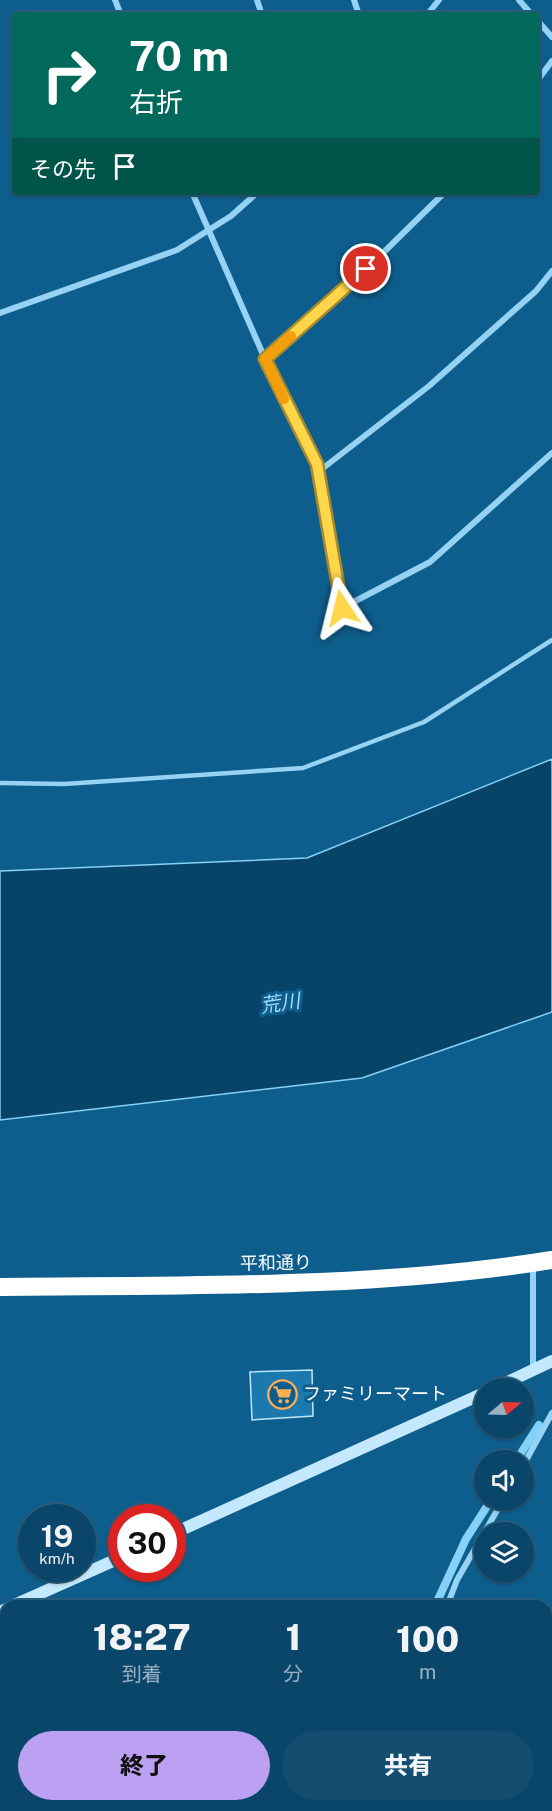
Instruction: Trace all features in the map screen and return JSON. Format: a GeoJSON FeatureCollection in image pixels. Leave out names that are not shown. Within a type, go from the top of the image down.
{"type":"FeatureCollection","features":[{"type":"Feature","properties":{"kind":"highway","name":"平和通り"},"geometry":{"type":"LineString","coordinates":[[0,1287],[323,1283],[419,1277],[552,1260]]}},
{"type":"Feature","properties":{"kind":"street"},"geometry":{"type":"LineString","coordinates":[[429,12],[439,0]]}},
{"type":"Feature","properties":{"kind":"street"},"geometry":{"type":"LineString","coordinates":[[519,0],[529,12]]}},
{"type":"Feature","properties":{"kind":"street"},"geometry":{"type":"LineString","coordinates":[[540,23],[552,37]]}},
{"type":"Feature","properties":{"kind":"street"},"geometry":{"type":"LineString","coordinates":[[540,77],[552,61]]}},
{"type":"Feature","properties":{"kind":"street"},"geometry":{"type":"LineString","coordinates":[[193,195],[265,359],[317,464],[342,608],[430,562],[552,453]]}},
{"type":"Feature","properties":{"kind":"street"},"geometry":{"type":"LineString","coordinates":[[0,313],[177,250],[231,216],[255,195]]}},
{"type":"Feature","properties":{"kind":"street"},"geometry":{"type":"LineString","coordinates":[[265,359],[382,254],[442,195]]}},
{"type":"Feature","properties":{"kind":"street"},"geometry":{"type":"LineString","coordinates":[[318,472],[429,386],[536,291],[552,271]]}},
{"type":"Feature","properties":{"kind":"street"},"geometry":{"type":"LineString","coordinates":[[533,1263],[533,1371]]}},
{"type":"Feature","properties":{"kind":"street"},"geometry":{"type":"LineString","coordinates":[[517,1378],[552,1362]]}},
{"type":"Feature","properties":{"kind":"street"},"geometry":{"type":"LineString","coordinates":[[186,1528],[474,1398]]}},
{"type":"Feature","properties":{"kind":"street"},"geometry":{"type":"LineString","coordinates":[[532,1450],[552,1413]]}},
{"type":"Feature","properties":{"kind":"street"},"geometry":{"type":"LineString","coordinates":[[449,1600],[457,1580],[497,1510]]}},
{"type":"Feature","properties":{"kind":"street"},"geometry":{"type":"LineString","coordinates":[[25,1600],[108,1563]]}},
{"type":"Feature","properties":{"kind":"lane"},"geometry":{"type":"LineString","coordinates":[[0,783],[64,784],[303,768],[424,722],[552,640]]}},
{"type":"Feature","properties":{"kind":"water","name":"荒川"},"geometry":{"type":"Polygon","coordinates":[[[552,759],[552,1012],[362,1078],[0,1120],[0,871],[307,858],[552,759]]]}},
{"type":"Feature","properties":{"kind":"building","name":"ファミリーマート"},"geometry":{"type":"Polygon","coordinates":[[[312,1370],[313,1416],[252,1420],[250,1372],[312,1370]]]}},
{"type":"Feature","properties":{"kind":"waterway"},"geometry":{"type":"LineString","coordinates":[[523,1450],[539,1425]]}},
{"type":"Feature","properties":{"kind":"waterway"},"geometry":{"type":"LineString","coordinates":[[438,1600],[466,1539],[485,1510]]}},
{"type":"Feature","properties":{"kind":"slow traffic"},"geometry":{"type":"LineString","coordinates":[[284,399],[265,359],[291,336]]}},
{"type":"Feature","properties":{"kind":"place","name":"ファミリーマート"},"geometry":{"type":"Point","coordinates":[282,1394]}},
{"type":"Feature","properties":{"kind":"route"},"geometry":{"type":"LineString","coordinates":[[342,608],[317,464],[265,359],[366,269]]}}]}
